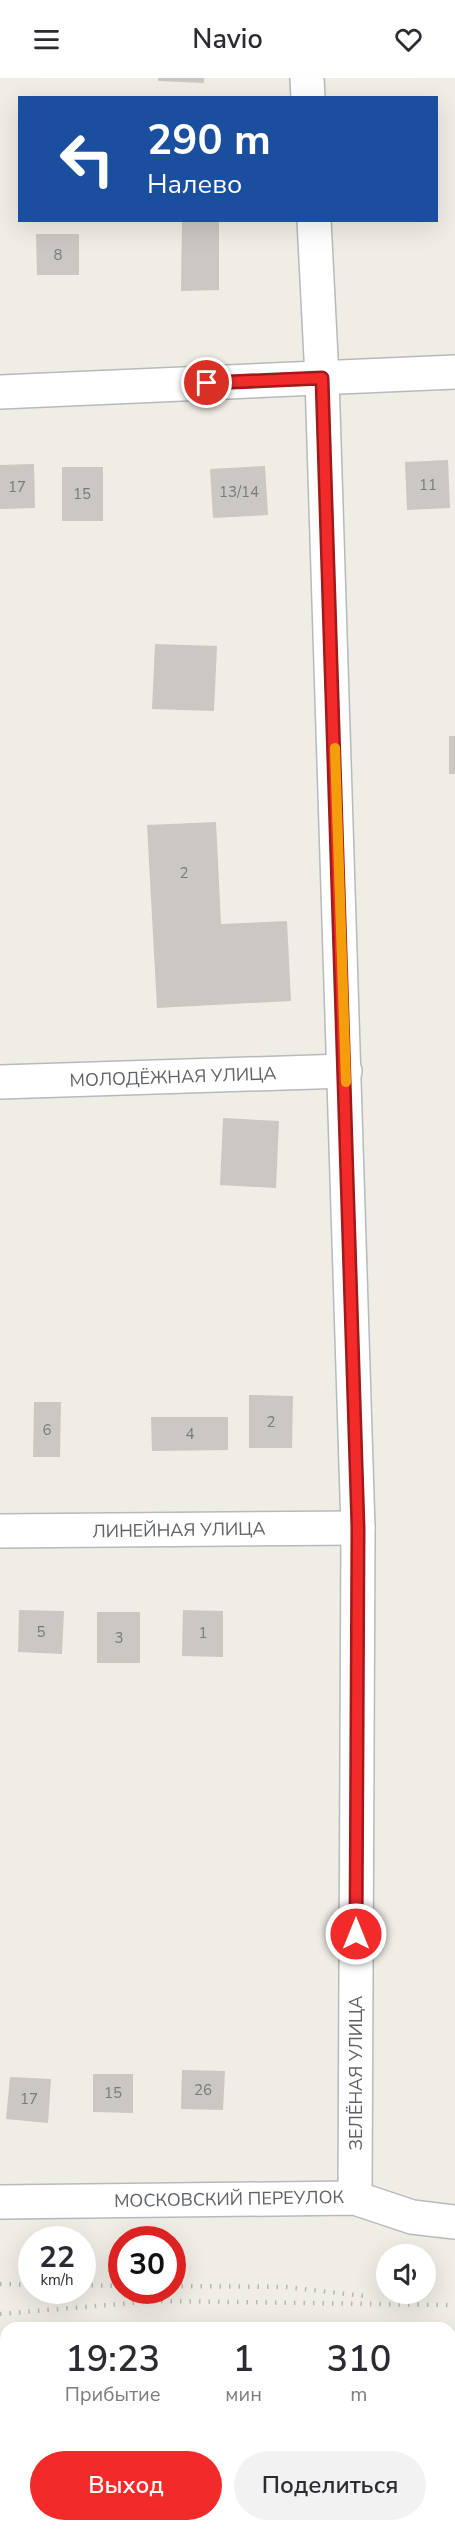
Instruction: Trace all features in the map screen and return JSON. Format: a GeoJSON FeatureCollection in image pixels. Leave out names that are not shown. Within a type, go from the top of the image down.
{"type":"FeatureCollection","features":[{"type":"Feature","properties":{"kind":"street"},"geometry":{"type":"LineString","coordinates":[[307,78],[308,96]]}},
{"type":"Feature","properties":{"kind":"street","name":"ЗЕЛЁНАЯ УЛИЦА"},"geometry":{"type":"LineString","coordinates":[[315,222],[345,1071],[358,1528],[355,2198]]}},
{"type":"Feature","properties":{"kind":"street"},"geometry":{"type":"LineString","coordinates":[[0,392],[455,372]]}},
{"type":"Feature","properties":{"kind":"street","name":"МОЛОДЁЖНАЯ УЛИЦА"},"geometry":{"type":"LineString","coordinates":[[0,1082],[345,1071]]}},
{"type":"Feature","properties":{"kind":"street","name":"ЛИНЕЙНАЯ УЛИЦА"},"geometry":{"type":"LineString","coordinates":[[0,1531],[358,1528]]}},
{"type":"Feature","properties":{"kind":"street","name":"МОСКОВСКИЙ ПЕРЕУЛОК"},"geometry":{"type":"LineString","coordinates":[[0,2202],[355,2198],[412,2217],[455,2222]]}},
{"type":"Feature","properties":{"kind":"building"},"geometry":{"type":"Polygon","coordinates":[[[158,78],[204,78],[204,83],[158,81],[158,78]]]}},
{"type":"Feature","properties":{"kind":"building"},"geometry":{"type":"Polygon","coordinates":[[[182,222],[219,222],[219,290],[181,291],[182,222]]]}},
{"type":"Feature","properties":{"kind":"building"},"geometry":{"type":"Polygon","coordinates":[[[36,234],[79,234],[79,275],[37,275],[36,234]]]}},
{"type":"Feature","properties":{"kind":"building"},"geometry":{"type":"Polygon","coordinates":[[[448,460],[450,508],[407,510],[405,462],[448,460]]]}},
{"type":"Feature","properties":{"kind":"building"},"geometry":{"type":"Polygon","coordinates":[[[34,464],[35,508],[0,509],[0,465],[34,464]]]}},
{"type":"Feature","properties":{"kind":"building"},"geometry":{"type":"Polygon","coordinates":[[[265,466],[268,515],[213,518],[210,469],[265,466]]]}},
{"type":"Feature","properties":{"kind":"building"},"geometry":{"type":"Polygon","coordinates":[[[62,467],[103,467],[103,521],[62,521],[62,467]]]}},
{"type":"Feature","properties":{"kind":"building"},"geometry":{"type":"Polygon","coordinates":[[[155,644],[217,646],[214,711],[152,709],[155,644]]]}},
{"type":"Feature","properties":{"kind":"building"},"geometry":{"type":"Polygon","coordinates":[[[449,736],[455,736],[455,774],[449,774],[449,736]]]}},
{"type":"Feature","properties":{"kind":"building"},"geometry":{"type":"Polygon","coordinates":[[[216,822],[221,924],[287,921],[291,1001],[157,1008],[147,825],[216,822]]]}},
{"type":"Feature","properties":{"kind":"building"},"geometry":{"type":"Polygon","coordinates":[[[223,1118],[279,1121],[276,1188],[220,1185],[223,1118]]]}},
{"type":"Feature","properties":{"kind":"building"},"geometry":{"type":"Polygon","coordinates":[[[249,1395],[293,1396],[292,1448],[249,1448],[249,1395]]]}},
{"type":"Feature","properties":{"kind":"building"},"geometry":{"type":"Polygon","coordinates":[[[34,1402],[61,1402],[60,1457],[33,1457],[34,1402]]]}},
{"type":"Feature","properties":{"kind":"building"},"geometry":{"type":"Polygon","coordinates":[[[151,1417],[228,1417],[228,1450],[152,1451],[151,1417]]]}},
{"type":"Feature","properties":{"kind":"building"},"geometry":{"type":"Polygon","coordinates":[[[19,1610],[64,1611],[62,1654],[18,1652],[19,1610]]]}},
{"type":"Feature","properties":{"kind":"building"},"geometry":{"type":"Polygon","coordinates":[[[183,1610],[223,1611],[223,1657],[182,1656],[183,1610]]]}},
{"type":"Feature","properties":{"kind":"building"},"geometry":{"type":"Polygon","coordinates":[[[97,1612],[140,1612],[140,1663],[97,1663],[97,1612]]]}},
{"type":"Feature","properties":{"kind":"building"},"geometry":{"type":"Polygon","coordinates":[[[182,2070],[225,2071],[223,2110],[181,2109],[182,2070]]]}},
{"type":"Feature","properties":{"kind":"building"},"geometry":{"type":"Polygon","coordinates":[[[93,2074],[133,2074],[133,2113],[93,2112],[93,2074]]]}},
{"type":"Feature","properties":{"kind":"building"},"geometry":{"type":"Polygon","coordinates":[[[10,2077],[51,2079],[48,2123],[6,2119],[10,2077]]]}},
{"type":"Feature","properties":{"kind":"railway"},"geometry":{"type":"LineString","coordinates":[[0,2284],[18,2285]]}},
{"type":"Feature","properties":{"kind":"railway"},"geometry":{"type":"LineString","coordinates":[[96,2285],[108,2286]]}},
{"type":"Feature","properties":{"kind":"railway"},"geometry":{"type":"LineString","coordinates":[[186,2286],[286,2287],[364,2296]]}},
{"type":"Feature","properties":{"kind":"railway"},"geometry":{"type":"LineString","coordinates":[[0,2314],[156,2301],[452,2305]]}},
{"type":"Feature","properties":{"kind":"slow traffic"},"geometry":{"type":"LineString","coordinates":[[335,748],[346,1082]]}},
{"type":"Feature","properties":{"kind":"route"},"geometry":{"type":"LineString","coordinates":[[207,383],[322,378],[358,1528],[356,1934]]}}]}
